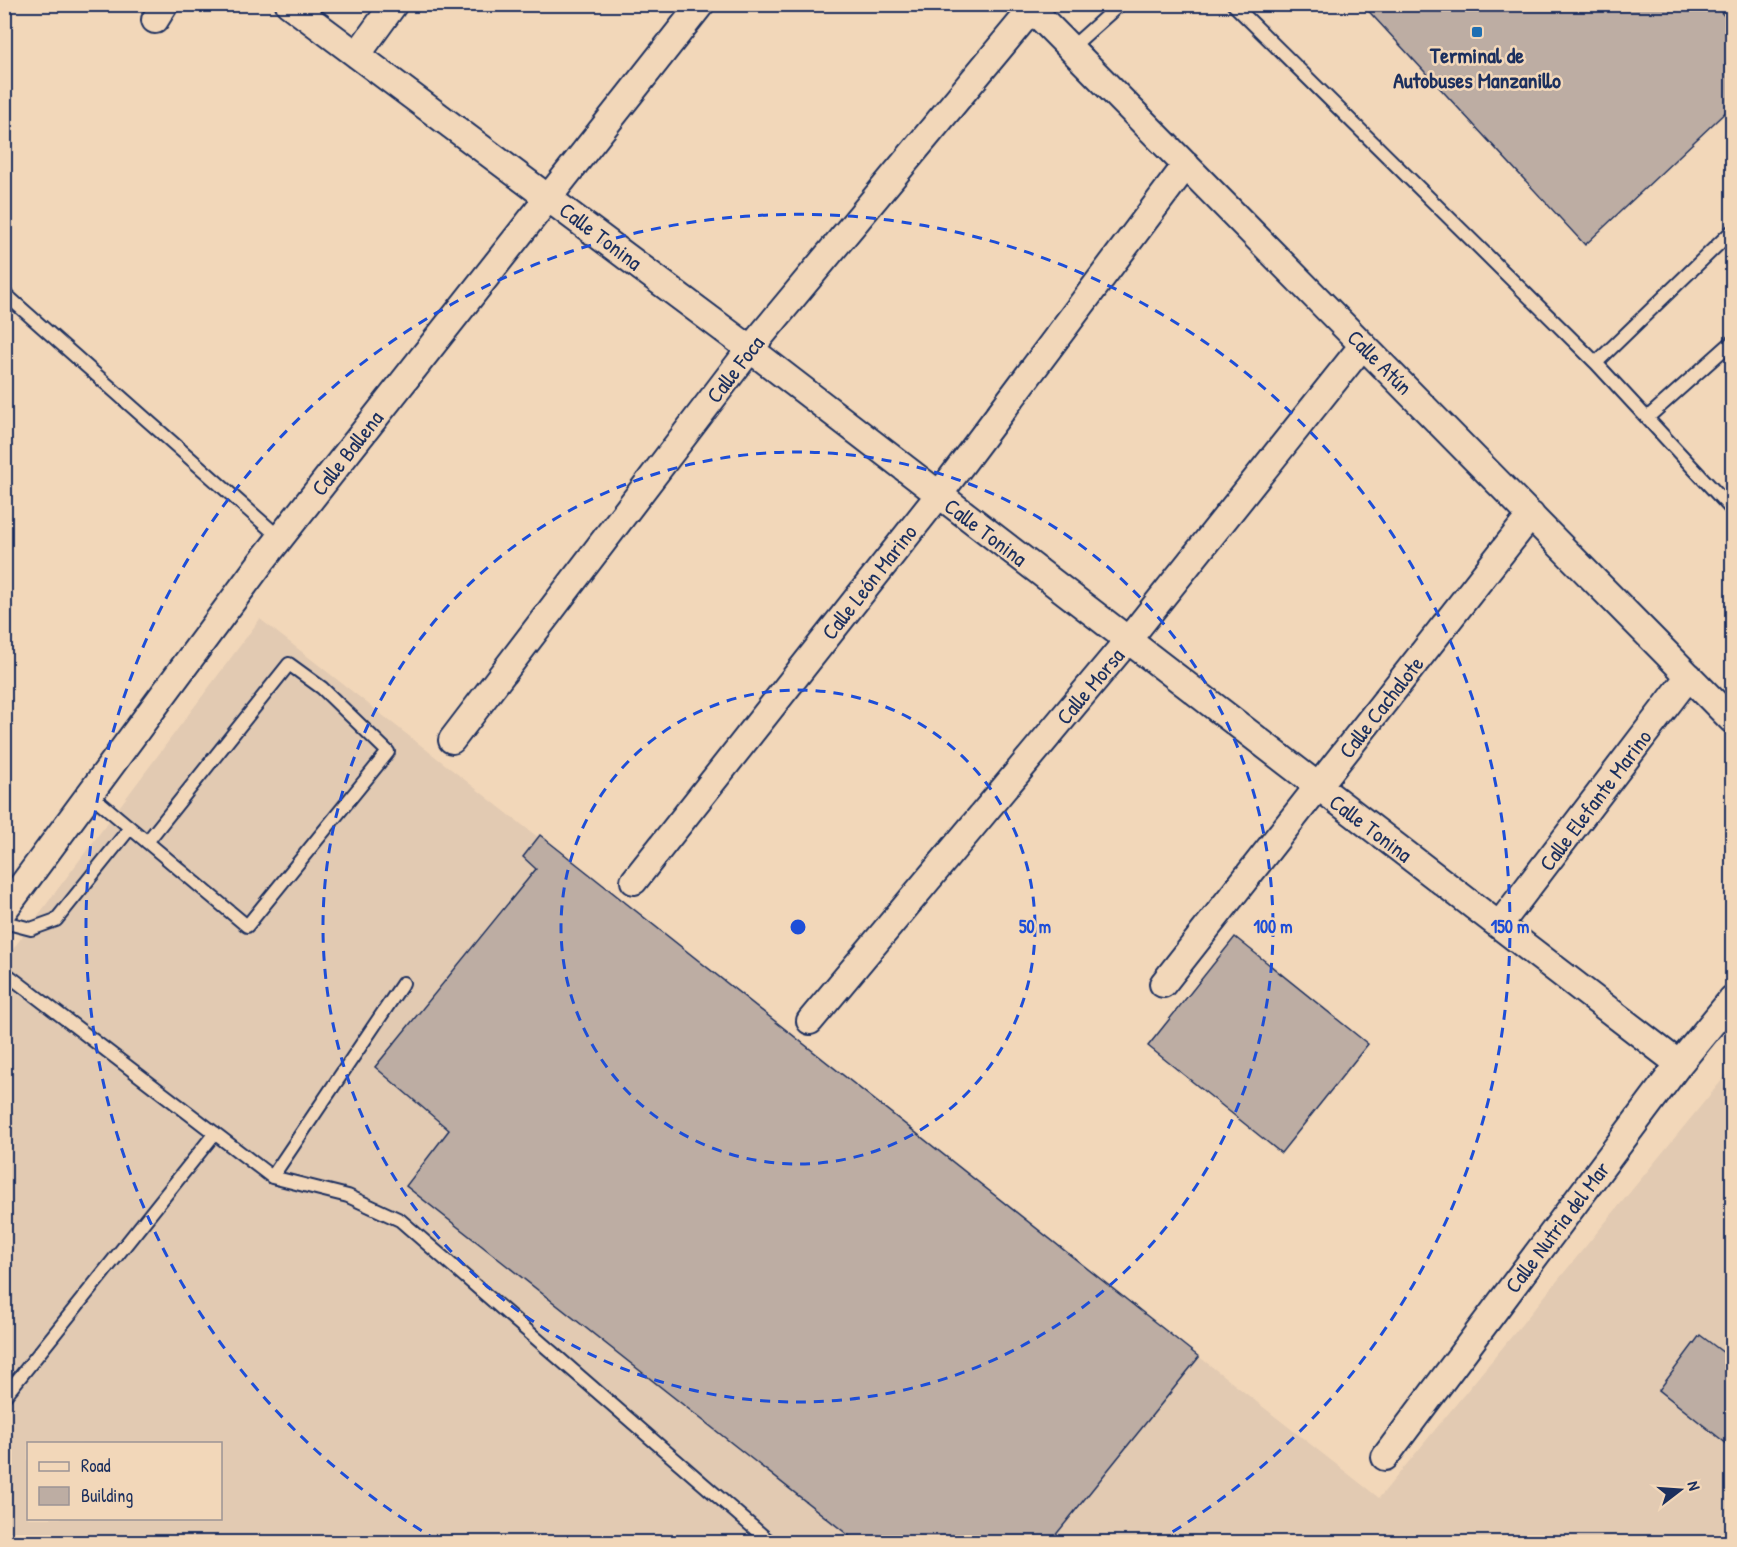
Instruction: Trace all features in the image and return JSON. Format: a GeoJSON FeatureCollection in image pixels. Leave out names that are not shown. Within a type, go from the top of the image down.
{"type":"FeatureCollection","features":[{"type":"Feature","properties":{"kind":"street","name":"Calle Tonina"},"geometry":{"type":"LineString","coordinates":[[289,4],[750,349],[938,496],[1680,1064]]}},
{"type":"Feature","properties":{"kind":"street"},"geometry":{"type":"LineString","coordinates":[[357,55],[394,4]]}},
{"type":"Feature","properties":{"kind":"street","name":"Calle Ballena"},"geometry":{"type":"LineString","coordinates":[[4,910],[280,538],[701,4]]}},
{"type":"Feature","properties":{"kind":"street","name":"Calle Atún"},"geometry":{"type":"LineString","coordinates":[[1032,6],[1732,720]]}},
{"type":"Feature","properties":{"kind":"street","name":"Calle Foca"},"geometry":{"type":"LineString","coordinates":[[452,740],[750,349],[1032,6]]}},
{"type":"Feature","properties":{"kind":"street","name":"Calle León Marino"},"geometry":{"type":"LineString","coordinates":[[634,881],[938,496],[1186,165]]}},
{"type":"Feature","properties":{"kind":"street","name":"Calle Morsa"},"geometry":{"type":"LineString","coordinates":[[810,1020],[1128,640],[1363,345]]}},
{"type":"Feature","properties":{"kind":"street","name":"Calle Cachalote"},"geometry":{"type":"LineString","coordinates":[[1163,984],[1531,515]]}},
{"type":"Feature","properties":{"kind":"street","name":"Calle Elefante Marino"},"geometry":{"type":"LineString","coordinates":[[1500,924],[1689,676]]}},
{"type":"Feature","properties":{"kind":"street","name":"Calle Nutria del Mar"},"geometry":{"type":"LineString","coordinates":[[1385,1457],[1680,1064],[1732,999]]}},
{"type":"Feature","properties":{"kind":"lane"},"geometry":{"type":"LineString","coordinates":[[1071,48],[1120,4]]}},
{"type":"Feature","properties":{"kind":"lane"},"geometry":{"type":"LineString","coordinates":[[1233,4],[1596,363],[1732,510]]}},
{"type":"Feature","properties":{"kind":"lane"},"geometry":{"type":"LineString","coordinates":[[1596,363],[1732,231]]}},
{"type":"Feature","properties":{"kind":"lane"},"geometry":{"type":"LineString","coordinates":[[4,293],[280,538]]}},
{"type":"Feature","properties":{"kind":"lane"},"geometry":{"type":"LineString","coordinates":[[1647,418],[1732,342]]}},
{"type":"Feature","properties":{"kind":"lane"},"geometry":{"type":"LineString","coordinates":[[90,794],[130,828],[247,926],[388,752],[322,688],[289,664],[147,842]]}},
{"type":"Feature","properties":{"kind":"lane"},"geometry":{"type":"LineString","coordinates":[[4,922],[31,929],[56,920],[130,828]]}},
{"type":"Feature","properties":{"kind":"lane"},"geometry":{"type":"LineString","coordinates":[[4,972],[272,1177],[348,1196],[400,1221],[770,1542]]}},
{"type":"Feature","properties":{"kind":"lane"},"geometry":{"type":"LineString","coordinates":[[272,1177],[403,982]]}},
{"type":"Feature","properties":{"kind":"lane"},"geometry":{"type":"LineString","coordinates":[[4,1397],[215,1132]]}},
{"type":"Feature","properties":{"kind":"shaded area"},"geometry":{"type":"Polygon","coordinates":[[[260,619],[1379,1498],[1732,1068],[1732,1542],[5,1542],[4,961],[260,619]]]}},
{"type":"Feature","properties":{"kind":"building"},"geometry":{"type":"Polygon","coordinates":[[[1362,4],[1714,4],[1732,25],[1732,106],[1585,245],[1362,4]]]}},
{"type":"Feature","properties":{"kind":"building"},"geometry":{"type":"Polygon","coordinates":[[[540,835],[1199,1357],[1050,1542],[857,1542],[406,1186],[449,1130],[375,1067],[536,869],[523,857],[540,835]]]}},
{"type":"Feature","properties":{"kind":"building"},"geometry":{"type":"Polygon","coordinates":[[[1235,937],[1368,1044],[1281,1153],[1148,1046],[1235,937]]]}},
{"type":"Feature","properties":{"kind":"building"},"geometry":{"type":"Polygon","coordinates":[[[1700,1335],[1732,1359],[1732,1448],[1659,1390],[1700,1335]]]}},
{"type":"Feature","properties":{"kind":"place","name":"Terminal de Autobuses Manzanillo"},"geometry":{"type":"Point","coordinates":[1477,32]}}]}
